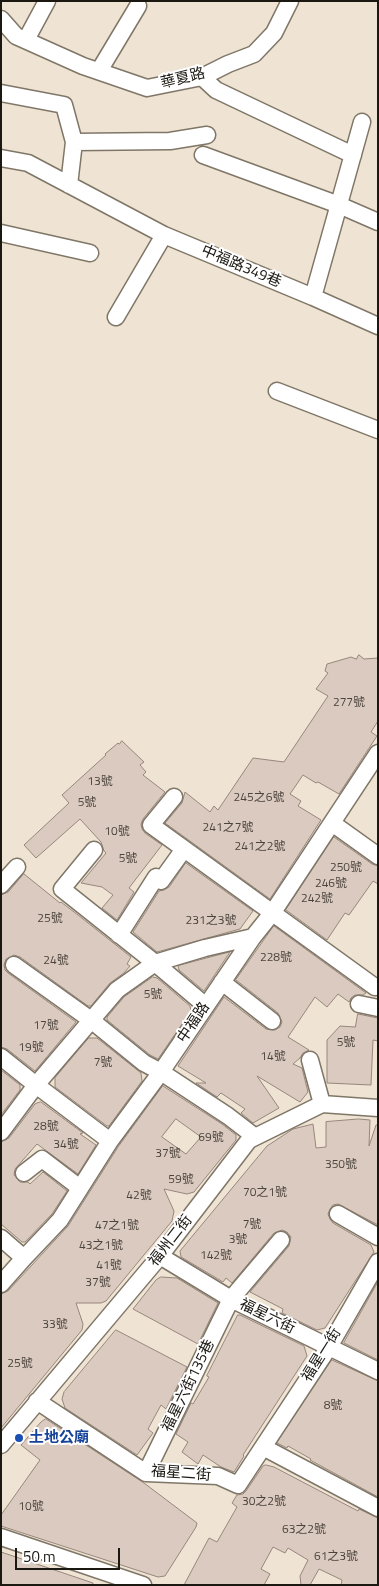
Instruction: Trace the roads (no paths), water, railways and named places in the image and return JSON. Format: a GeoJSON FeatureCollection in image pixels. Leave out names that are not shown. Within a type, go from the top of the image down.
{"type":"FeatureCollection","features":[{"type":"Feature","properties":{"kind":"street"},"geometry":{"type":"LineString","coordinates":[[26,40],[47,1]]}},
{"type":"Feature","properties":{"kind":"street","name":"華夏路"},"geometry":{"type":"LineString","coordinates":[[2,22],[16,36],[83,66],[147,88],[202,77],[254,54],[274,33],[290,1]]}},
{"type":"Feature","properties":{"kind":"street"},"geometry":{"type":"LineString","coordinates":[[99,71],[138,6]]}},
{"type":"Feature","properties":{"kind":"street"},"geometry":{"type":"LineString","coordinates":[[202,77],[216,90],[353,154]]}},
{"type":"Feature","properties":{"kind":"street"},"geometry":{"type":"LineString","coordinates":[[1,93],[64,105],[74,142],[69,185]]}},
{"type":"Feature","properties":{"kind":"street"},"geometry":{"type":"LineString","coordinates":[[313,297],[362,122]]}},
{"type":"Feature","properties":{"kind":"street"},"geometry":{"type":"LineString","coordinates":[[74,142],[170,141],[206,135]]}},
{"type":"Feature","properties":{"kind":"street"},"geometry":{"type":"LineString","coordinates":[[204,155],[339,205],[378,222]]}},
{"type":"Feature","properties":{"kind":"street","name":"中福路349巷"},"geometry":{"type":"LineString","coordinates":[[1,158],[28,163],[164,235],[378,326]]}},
{"type":"Feature","properties":{"kind":"street"},"geometry":{"type":"LineString","coordinates":[[1,233],[90,253]]}},
{"type":"Feature","properties":{"kind":"street"},"geometry":{"type":"LineString","coordinates":[[116,317],[164,235]]}},
{"type":"Feature","properties":{"kind":"street"},"geometry":{"type":"LineString","coordinates":[[277,391],[378,430]]}},
{"type":"Feature","properties":{"kind":"street","name":"中福路"},"geometry":{"type":"LineString","coordinates":[[1,1284],[60,1220],[110,1141],[161,1072],[222,982],[273,912],[378,754]]}},
{"type":"Feature","properties":{"kind":"street"},"geometry":{"type":"LineString","coordinates":[[174,797],[151,825],[375,987]]}},
{"type":"Feature","properties":{"kind":"street"},"geometry":{"type":"LineString","coordinates":[[332,824],[378,856]]}},
{"type":"Feature","properties":{"kind":"street"},"geometry":{"type":"LineString","coordinates":[[119,934],[156,877],[161,880],[184,848]]}},
{"type":"Feature","properties":{"kind":"street"},"geometry":{"type":"LineString","coordinates":[[94,850],[62,889],[156,963],[206,1006]]}},
{"type":"Feature","properties":{"kind":"street"},"geometry":{"type":"LineString","coordinates":[[1,885],[17,867]]}},
{"type":"Feature","properties":{"kind":"street"},"geometry":{"type":"LineString","coordinates":[[1,1132],[36,1085],[117,990],[156,963],[205,948],[253,938]]}},
{"type":"Feature","properties":{"kind":"street"},"geometry":{"type":"LineString","coordinates":[[14,965],[91,1020],[144,1063],[228,1116],[254,1136]]}},
{"type":"Feature","properties":{"kind":"street"},"geometry":{"type":"LineString","coordinates":[[222,982],[272,1021]]}},
{"type":"Feature","properties":{"kind":"street"},"geometry":{"type":"LineString","coordinates":[[359,1004],[378,1008]]}},
{"type":"Feature","properties":{"kind":"street"},"geometry":{"type":"LineString","coordinates":[[1,1057],[110,1141]]}},
{"type":"Feature","properties":{"kind":"street"},"geometry":{"type":"LineString","coordinates":[[310,1060],[322,1104]]}},
{"type":"Feature","properties":{"kind":"street","name":"福州二街"},"geometry":{"type":"LineString","coordinates":[[4,1436],[37,1401],[160,1256],[249,1140],[322,1104],[378,1108]]}},
{"type":"Feature","properties":{"kind":"street"},"geometry":{"type":"LineString","coordinates":[[24,1173],[42,1158],[80,1188]]}},
{"type":"Feature","properties":{"kind":"street"},"geometry":{"type":"LineString","coordinates":[[338,1214],[378,1237]]}},
{"type":"Feature","properties":{"kind":"street"},"geometry":{"type":"LineString","coordinates":[[1,1238],[24,1258]]}},
{"type":"Feature","properties":{"kind":"street","name":"福星六街135巷"},"geometry":{"type":"LineString","coordinates":[[146,1473],[231,1299],[280,1240]]}},
{"type":"Feature","properties":{"kind":"street","name":"福星六街"},"geometry":{"type":"LineString","coordinates":[[160,1256],[231,1299],[378,1371]]}},
{"type":"Feature","properties":{"kind":"street","name":"福星一街"},"geometry":{"type":"LineString","coordinates":[[263,1447],[329,1347],[378,1262]]}},
{"type":"Feature","properties":{"kind":"street","name":"福星二街"},"geometry":{"type":"LineString","coordinates":[[37,1401],[146,1473],[218,1476],[238,1486],[263,1447]]}},
{"type":"Feature","properties":{"kind":"street"},"geometry":{"type":"LineString","coordinates":[[263,1447],[378,1508]]}},
{"type":"Feature","properties":{"kind":"street"},"geometry":{"type":"LineString","coordinates":[[1,1537],[142,1585]]}},
{"type":"Feature","properties":{"kind":"place","name":"土地公廟"},"geometry":{"type":"Point","coordinates":[19,1438]}}]}
